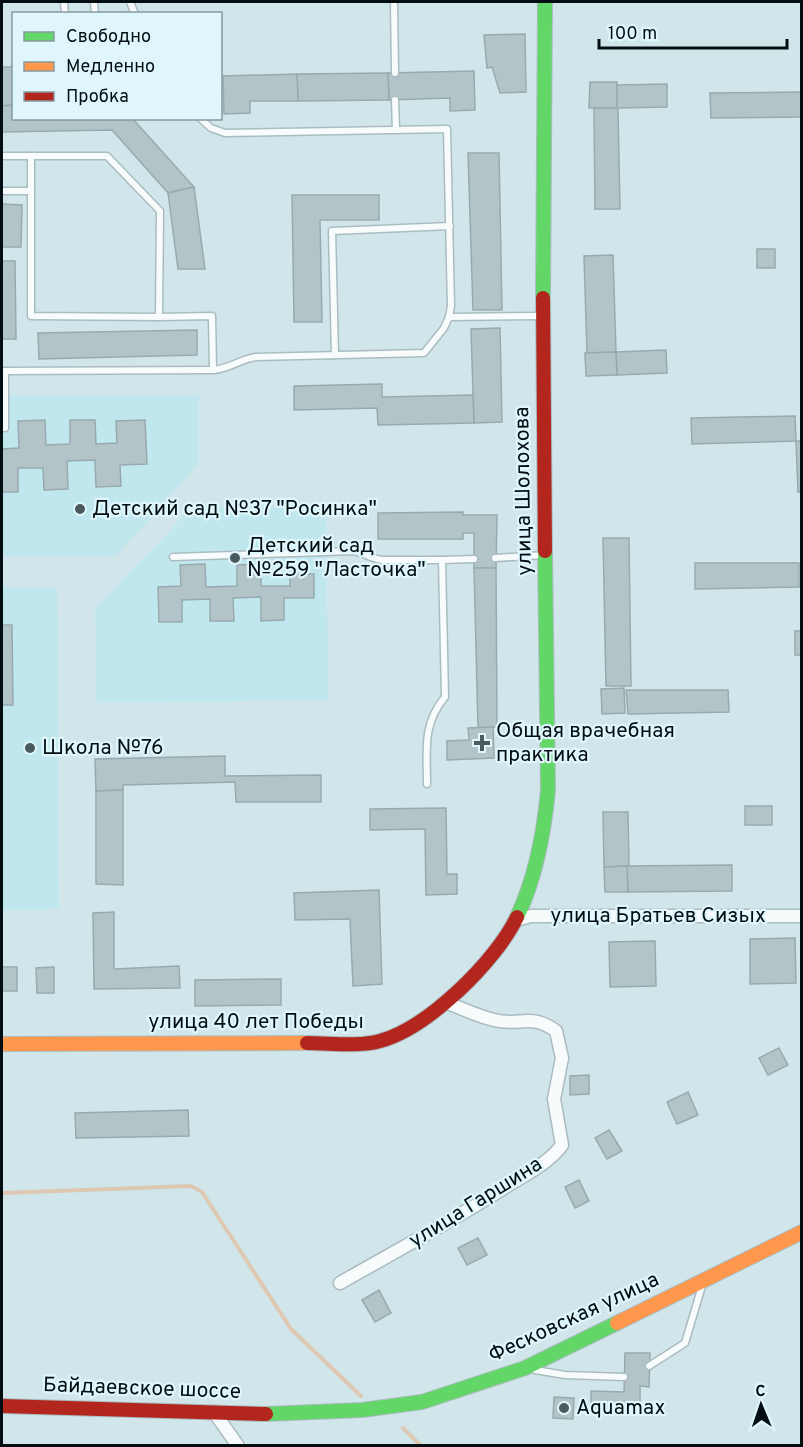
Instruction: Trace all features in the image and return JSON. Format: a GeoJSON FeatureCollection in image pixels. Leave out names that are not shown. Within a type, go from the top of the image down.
{"type":"FeatureCollection","features":[{"type":"Feature","properties":{"kind":"street","name":"улица Шолохова"},"geometry":{"type":"LineString","coordinates":[[484,965],[516,920],[538,862],[547,807],[543,316],[545,2]]}},
{"type":"Feature","properties":{"kind":"street","name":"улица Братьев Сизых"},"geometry":{"type":"LineString","coordinates":[[516,920],[541,916],[801,916]]}},
{"type":"Feature","properties":{"kind":"street","name":"улица 40 лет Победы"},"geometry":{"type":"LineString","coordinates":[[2,1044],[370,1042],[385,1040],[424,1019],[484,965]]}},
{"type":"Feature","properties":{"kind":"street","name":"улица Гаршина"},"geometry":{"type":"LineString","coordinates":[[340,1283],[449,1223],[531,1171],[557,1152],[562,1145],[554,1099],[562,1058],[556,1031],[545,1023],[492,1020],[445,1002]]}},
{"type":"Feature","properties":{"kind":"street","name":"Фесковская улица"},"geometry":{"type":"LineString","coordinates":[[282,1414],[362,1410],[422,1402],[525,1368],[801,1232]]}},
{"type":"Feature","properties":{"kind":"street","name":"Байдаевское шоссе"},"geometry":{"type":"LineString","coordinates":[[2,1406],[282,1414]]}},
{"type":"Feature","properties":{"kind":"street"},"geometry":{"type":"LineString","coordinates":[[214,1412],[238,1446]]}},
{"type":"Feature","properties":{"kind":"lane"},"geometry":{"type":"LineString","coordinates":[[394,2],[395,73]]}},
{"type":"Feature","properties":{"kind":"lane"},"geometry":{"type":"LineString","coordinates":[[395,100],[396,130]]}},
{"type":"Feature","properties":{"kind":"lane"},"geometry":{"type":"LineString","coordinates":[[5,428],[5,371],[213,370],[227,368],[249,358],[424,353],[444,328],[452,306],[447,129],[225,133],[211,128],[202,120]]}},
{"type":"Feature","properties":{"kind":"lane"},"geometry":{"type":"LineString","coordinates":[[2,156],[107,156],[160,211],[159,317]]}},
{"type":"Feature","properties":{"kind":"lane"},"geometry":{"type":"LineString","coordinates":[[31,156],[31,316],[212,316],[213,370]]}},
{"type":"Feature","properties":{"kind":"lane"},"geometry":{"type":"LineString","coordinates":[[2,191],[31,191]]}},
{"type":"Feature","properties":{"kind":"lane"},"geometry":{"type":"LineString","coordinates":[[335,355],[332,231],[450,226]]}},
{"type":"Feature","properties":{"kind":"lane"},"geometry":{"type":"LineString","coordinates":[[449,317],[543,316]]}},
{"type":"Feature","properties":{"kind":"lane"},"geometry":{"type":"LineString","coordinates":[[173,557],[354,551],[382,560],[474,559]]}},
{"type":"Feature","properties":{"kind":"lane"},"geometry":{"type":"LineString","coordinates":[[495,558],[546,555]]}},
{"type":"Feature","properties":{"kind":"lane"},"geometry":{"type":"LineString","coordinates":[[427,784],[426,735],[437,706],[445,697],[442,560]]}},
{"type":"Feature","properties":{"kind":"lane"},"geometry":{"type":"LineString","coordinates":[[649,1366],[685,1343],[703,1282]]}},
{"type":"Feature","properties":{"kind":"lane"},"geometry":{"type":"LineString","coordinates":[[525,1368],[565,1375],[624,1377]]}},
{"type":"Feature","properties":{"kind":"shaded area","name":"Детский сад №37 \"Росинка\""},"geometry":{"type":"Polygon","coordinates":[[[2,395],[199,395],[199,463],[116,556],[2,556],[2,395]]]}},
{"type":"Feature","properties":{"kind":"shaded area","name":"Детский сад №259 \"Ласточка\""},"geometry":{"type":"Polygon","coordinates":[[[326,506],[328,700],[96,703],[95,609],[192,507],[326,506]]]}},
{"type":"Feature","properties":{"kind":"shaded area","name":"Школа №76"},"geometry":{"type":"Polygon","coordinates":[[[2,587],[57,587],[59,909],[2,910],[2,587]]]}},
{"type":"Feature","properties":{"kind":"building"},"geometry":{"type":"Polygon","coordinates":[[[525,34],[526,92],[500,93],[492,67],[487,68],[484,35],[525,34]]]}},
{"type":"Feature","properties":{"kind":"building"},"geometry":{"type":"Polygon","coordinates":[[[2,67],[12,67],[12,105],[2,106],[2,67]]]}},
{"type":"Feature","properties":{"kind":"building"},"geometry":{"type":"Polygon","coordinates":[[[474,71],[475,110],[450,111],[450,98],[389,100],[388,73],[474,71]]]}},
{"type":"Feature","properties":{"kind":"building"},"geometry":{"type":"Polygon","coordinates":[[[388,73],[389,100],[298,101],[297,74],[388,73]]]}},
{"type":"Feature","properties":{"kind":"building"},"geometry":{"type":"Polygon","coordinates":[[[297,74],[298,101],[250,101],[250,113],[224,114],[223,76],[297,74]]]}},
{"type":"Feature","properties":{"kind":"building"},"geometry":{"type":"Polygon","coordinates":[[[590,82],[617,82],[617,108],[589,108],[590,82]]]}},
{"type":"Feature","properties":{"kind":"building"},"geometry":{"type":"Polygon","coordinates":[[[667,84],[667,107],[618,108],[620,209],[595,209],[594,108],[617,108],[617,85],[667,84]]]}},
{"type":"Feature","properties":{"kind":"building"},"geometry":{"type":"Polygon","coordinates":[[[802,92],[802,117],[711,118],[710,93],[802,92]]]}},
{"type":"Feature","properties":{"kind":"building"},"geometry":{"type":"Polygon","coordinates":[[[12,105],[12,120],[134,120],[194,187],[168,193],[112,130],[2,132],[2,106],[12,105]]]}},
{"type":"Feature","properties":{"kind":"building"},"geometry":{"type":"Polygon","coordinates":[[[468,153],[499,153],[502,310],[473,310],[468,153]]]}},
{"type":"Feature","properties":{"kind":"building"},"geometry":{"type":"Polygon","coordinates":[[[194,187],[205,269],[178,269],[168,193],[194,187]]]}},
{"type":"Feature","properties":{"kind":"building"},"geometry":{"type":"Polygon","coordinates":[[[292,195],[379,195],[379,220],[320,220],[322,322],[294,322],[292,195]]]}},
{"type":"Feature","properties":{"kind":"building"},"geometry":{"type":"Polygon","coordinates":[[[2,204],[22,205],[21,247],[2,247],[2,204]]]}},
{"type":"Feature","properties":{"kind":"building"},"geometry":{"type":"Polygon","coordinates":[[[757,249],[775,249],[775,268],[757,268],[757,249]]]}},
{"type":"Feature","properties":{"kind":"building"},"geometry":{"type":"Polygon","coordinates":[[[613,255],[616,352],[587,353],[584,256],[613,255]]]}},
{"type":"Feature","properties":{"kind":"building"},"geometry":{"type":"Polygon","coordinates":[[[2,261],[15,261],[16,339],[2,339],[2,261]]]}},
{"type":"Feature","properties":{"kind":"building"},"geometry":{"type":"Polygon","coordinates":[[[500,328],[502,422],[474,423],[471,329],[500,328]]]}},
{"type":"Feature","properties":{"kind":"building"},"geometry":{"type":"Polygon","coordinates":[[[197,330],[197,355],[39,359],[38,333],[197,330]]]}},
{"type":"Feature","properties":{"kind":"building"},"geometry":{"type":"Polygon","coordinates":[[[666,350],[667,373],[617,375],[616,352],[666,350]]]}},
{"type":"Feature","properties":{"kind":"building"},"geometry":{"type":"Polygon","coordinates":[[[616,352],[617,375],[586,376],[585,353],[616,352]]]}},
{"type":"Feature","properties":{"kind":"building"},"geometry":{"type":"Polygon","coordinates":[[[382,384],[382,397],[473,395],[474,423],[378,425],[377,408],[294,410],[294,386],[382,384]]]}},
{"type":"Feature","properties":{"kind":"building"},"geometry":{"type":"Polygon","coordinates":[[[795,416],[796,441],[692,444],[691,418],[795,416]]]}},
{"type":"Feature","properties":{"kind":"building"},"geometry":{"type":"Polygon","coordinates":[[[45,420],[46,445],[70,444],[70,420],[95,420],[96,444],[117,443],[116,421],[145,420],[147,464],[120,465],[121,486],[96,487],[95,460],[67,461],[68,489],[44,490],[43,468],[18,468],[18,492],[2,492],[2,449],[19,448],[18,421],[45,420]]]}},
{"type":"Feature","properties":{"kind":"building"},"geometry":{"type":"Polygon","coordinates":[[[796,441],[802,441],[802,492],[798,492],[796,441]]]}},
{"type":"Feature","properties":{"kind":"building"},"geometry":{"type":"Polygon","coordinates":[[[463,512],[463,515],[497,515],[496,568],[474,568],[474,533],[463,533],[463,539],[378,539],[378,513],[463,512]]]}},
{"type":"Feature","properties":{"kind":"building"},"geometry":{"type":"Polygon","coordinates":[[[603,538],[629,538],[631,686],[606,686],[603,538]]]}},
{"type":"Feature","properties":{"kind":"building"},"geometry":{"type":"Polygon","coordinates":[[[695,563],[799,563],[799,587],[695,589],[695,563]]]}},
{"type":"Feature","properties":{"kind":"building"},"geometry":{"type":"Polygon","coordinates":[[[205,564],[206,587],[237,586],[237,565],[261,564],[261,586],[290,586],[290,574],[314,574],[314,598],[284,598],[284,620],[261,621],[261,597],[233,598],[234,621],[210,621],[210,599],[182,600],[182,622],[159,622],[158,587],[181,586],[180,565],[205,564]]]}},
{"type":"Feature","properties":{"kind":"building"},"geometry":{"type":"Polygon","coordinates":[[[474,568],[496,568],[497,727],[478,728],[474,568]]]}},
{"type":"Feature","properties":{"kind":"building"},"geometry":{"type":"Polygon","coordinates":[[[2,625],[12,625],[13,705],[2,705],[2,625]]]}},
{"type":"Feature","properties":{"kind":"building"},"geometry":{"type":"Polygon","coordinates":[[[795,631],[802,631],[802,655],[795,655],[795,631]]]}},
{"type":"Feature","properties":{"kind":"building"},"geometry":{"type":"Polygon","coordinates":[[[624,688],[625,713],[602,714],[601,689],[624,688]]]}},
{"type":"Feature","properties":{"kind":"building"},"geometry":{"type":"Polygon","coordinates":[[[626,690],[728,690],[729,712],[628,714],[626,690]]]}},
{"type":"Feature","properties":{"kind":"building"},"geometry":{"type":"Polygon","coordinates":[[[493,727],[494,758],[447,760],[447,741],[469,740],[468,728],[493,727]]]}},
{"type":"Feature","properties":{"kind":"building"},"geometry":{"type":"Polygon","coordinates":[[[225,756],[225,776],[321,775],[321,802],[236,802],[235,782],[123,785],[123,790],[96,791],[95,759],[225,756]]]}},
{"type":"Feature","properties":{"kind":"building"},"geometry":{"type":"Polygon","coordinates":[[[123,790],[123,885],[96,884],[96,791],[123,790]]]}},
{"type":"Feature","properties":{"kind":"building"},"geometry":{"type":"Polygon","coordinates":[[[745,806],[772,806],[772,825],[745,825],[745,806]]]}},
{"type":"Feature","properties":{"kind":"building"},"geometry":{"type":"Polygon","coordinates":[[[446,808],[447,874],[457,874],[457,894],[426,895],[425,829],[370,830],[370,809],[446,808]]]}},
{"type":"Feature","properties":{"kind":"building"},"geometry":{"type":"Polygon","coordinates":[[[603,812],[628,812],[629,866],[604,867],[603,812]]]}},
{"type":"Feature","properties":{"kind":"building"},"geometry":{"type":"Polygon","coordinates":[[[732,865],[732,891],[628,892],[627,866],[732,865]]]}},
{"type":"Feature","properties":{"kind":"building"},"geometry":{"type":"Polygon","coordinates":[[[627,866],[628,892],[605,892],[604,867],[627,866]]]}},
{"type":"Feature","properties":{"kind":"building"},"geometry":{"type":"Polygon","coordinates":[[[379,890],[382,984],[353,986],[350,919],[295,920],[294,893],[379,890]]]}},
{"type":"Feature","properties":{"kind":"building"},"geometry":{"type":"Polygon","coordinates":[[[114,912],[114,969],[179,966],[180,988],[94,989],[93,913],[114,912]]]}},
{"type":"Feature","properties":{"kind":"building"},"geometry":{"type":"Polygon","coordinates":[[[795,938],[796,983],[750,984],[750,939],[795,938]]]}},
{"type":"Feature","properties":{"kind":"building"},"geometry":{"type":"Polygon","coordinates":[[[655,941],[656,986],[610,987],[609,942],[655,941]]]}},
{"type":"Feature","properties":{"kind":"building"},"geometry":{"type":"Polygon","coordinates":[[[2,967],[17,967],[17,991],[2,991],[2,967]]]}},
{"type":"Feature","properties":{"kind":"building"},"geometry":{"type":"Polygon","coordinates":[[[54,967],[54,993],[37,993],[36,968],[54,967]]]}},
{"type":"Feature","properties":{"kind":"building"},"geometry":{"type":"Polygon","coordinates":[[[281,979],[281,1005],[195,1006],[195,980],[281,979]]]}},
{"type":"Feature","properties":{"kind":"building"},"geometry":{"type":"Polygon","coordinates":[[[779,1048],[788,1065],[768,1075],[759,1058],[779,1048]]]}},
{"type":"Feature","properties":{"kind":"building"},"geometry":{"type":"Polygon","coordinates":[[[589,1075],[589,1094],[570,1095],[570,1076],[589,1075]]]}},
{"type":"Feature","properties":{"kind":"building"},"geometry":{"type":"Polygon","coordinates":[[[688,1092],[698,1115],[677,1124],[667,1102],[688,1092]]]}},
{"type":"Feature","properties":{"kind":"building"},"geometry":{"type":"Polygon","coordinates":[[[188,1110],[189,1136],[76,1138],[75,1113],[188,1110]]]}},
{"type":"Feature","properties":{"kind":"building"},"geometry":{"type":"Polygon","coordinates":[[[609,1130],[622,1151],[607,1159],[595,1138],[609,1130]]]}},
{"type":"Feature","properties":{"kind":"building"},"geometry":{"type":"Polygon","coordinates":[[[579,1180],[589,1201],[575,1208],[565,1187],[579,1180]]]}},
{"type":"Feature","properties":{"kind":"building"},"geometry":{"type":"Polygon","coordinates":[[[478,1238],[487,1255],[467,1265],[458,1248],[478,1238]]]}},
{"type":"Feature","properties":{"kind":"building"},"geometry":{"type":"Polygon","coordinates":[[[379,1290],[391,1313],[375,1322],[362,1300],[379,1290]]]}},
{"type":"Feature","properties":{"kind":"building"},"geometry":{"type":"Polygon","coordinates":[[[625,1353],[650,1353],[649,1387],[640,1386],[640,1412],[591,1410],[591,1391],[624,1392],[625,1353]]]}},
{"type":"Feature","properties":{"kind":"building","name":"Aquamax"},"geometry":{"type":"Polygon","coordinates":[[[554,1397],[574,1398],[573,1419],[553,1418],[554,1397]]]}},
{"type":"Feature","properties":{"kind":"waterway"},"geometry":{"type":"LineString","coordinates":[[2,1193],[191,1186],[202,1192],[291,1329],[361,1396]]}},
{"type":"Feature","properties":{"kind":"waterway"},"geometry":{"type":"LineString","coordinates":[[403,1428],[421,1446]]}},
{"type":"Feature","properties":{"kind":"traffic: fast"},"geometry":{"type":"LineString","coordinates":[[543,298],[545,2]]}},
{"type":"Feature","properties":{"kind":"traffic: fast"},"geometry":{"type":"LineString","coordinates":[[517,917],[524,902],[538,855],[548,790],[545,551]]}},
{"type":"Feature","properties":{"kind":"traffic: fast"},"geometry":{"type":"LineString","coordinates":[[266,1414],[362,1410],[422,1402],[525,1368],[617,1323]]}},
{"type":"Feature","properties":{"kind":"traffic: slow"},"geometry":{"type":"LineString","coordinates":[[2,1044],[307,1043]]}},
{"type":"Feature","properties":{"kind":"traffic: slow"},"geometry":{"type":"LineString","coordinates":[[617,1323],[802,1232]]}},
{"type":"Feature","properties":{"kind":"traffic: jam"},"geometry":{"type":"LineString","coordinates":[[543,298],[545,551]]}},
{"type":"Feature","properties":{"kind":"traffic: jam"},"geometry":{"type":"LineString","coordinates":[[307,1043],[372,1043],[399,1034],[439,1008],[459,991],[493,953],[517,917]]}},
{"type":"Feature","properties":{"kind":"traffic: jam"},"geometry":{"type":"LineString","coordinates":[[2,1406],[266,1414]]}},
{"type":"Feature","properties":{"kind":"place","name":"Детский сад №37 \"Росинка\""},"geometry":{"type":"Point","coordinates":[80,509]}},
{"type":"Feature","properties":{"kind":"place","name":"Детский сад №259 \"Ласточка\""},"geometry":{"type":"Point","coordinates":[235,558]}},
{"type":"Feature","properties":{"kind":"place","name":"Общая врачебная практика"},"geometry":{"type":"Point","coordinates":[482,743]}},
{"type":"Feature","properties":{"kind":"place","name":"Школа №76"},"geometry":{"type":"Point","coordinates":[30,748]}},
{"type":"Feature","properties":{"kind":"place","name":"Aquamax"},"geometry":{"type":"Point","coordinates":[564,1408]}}]}
